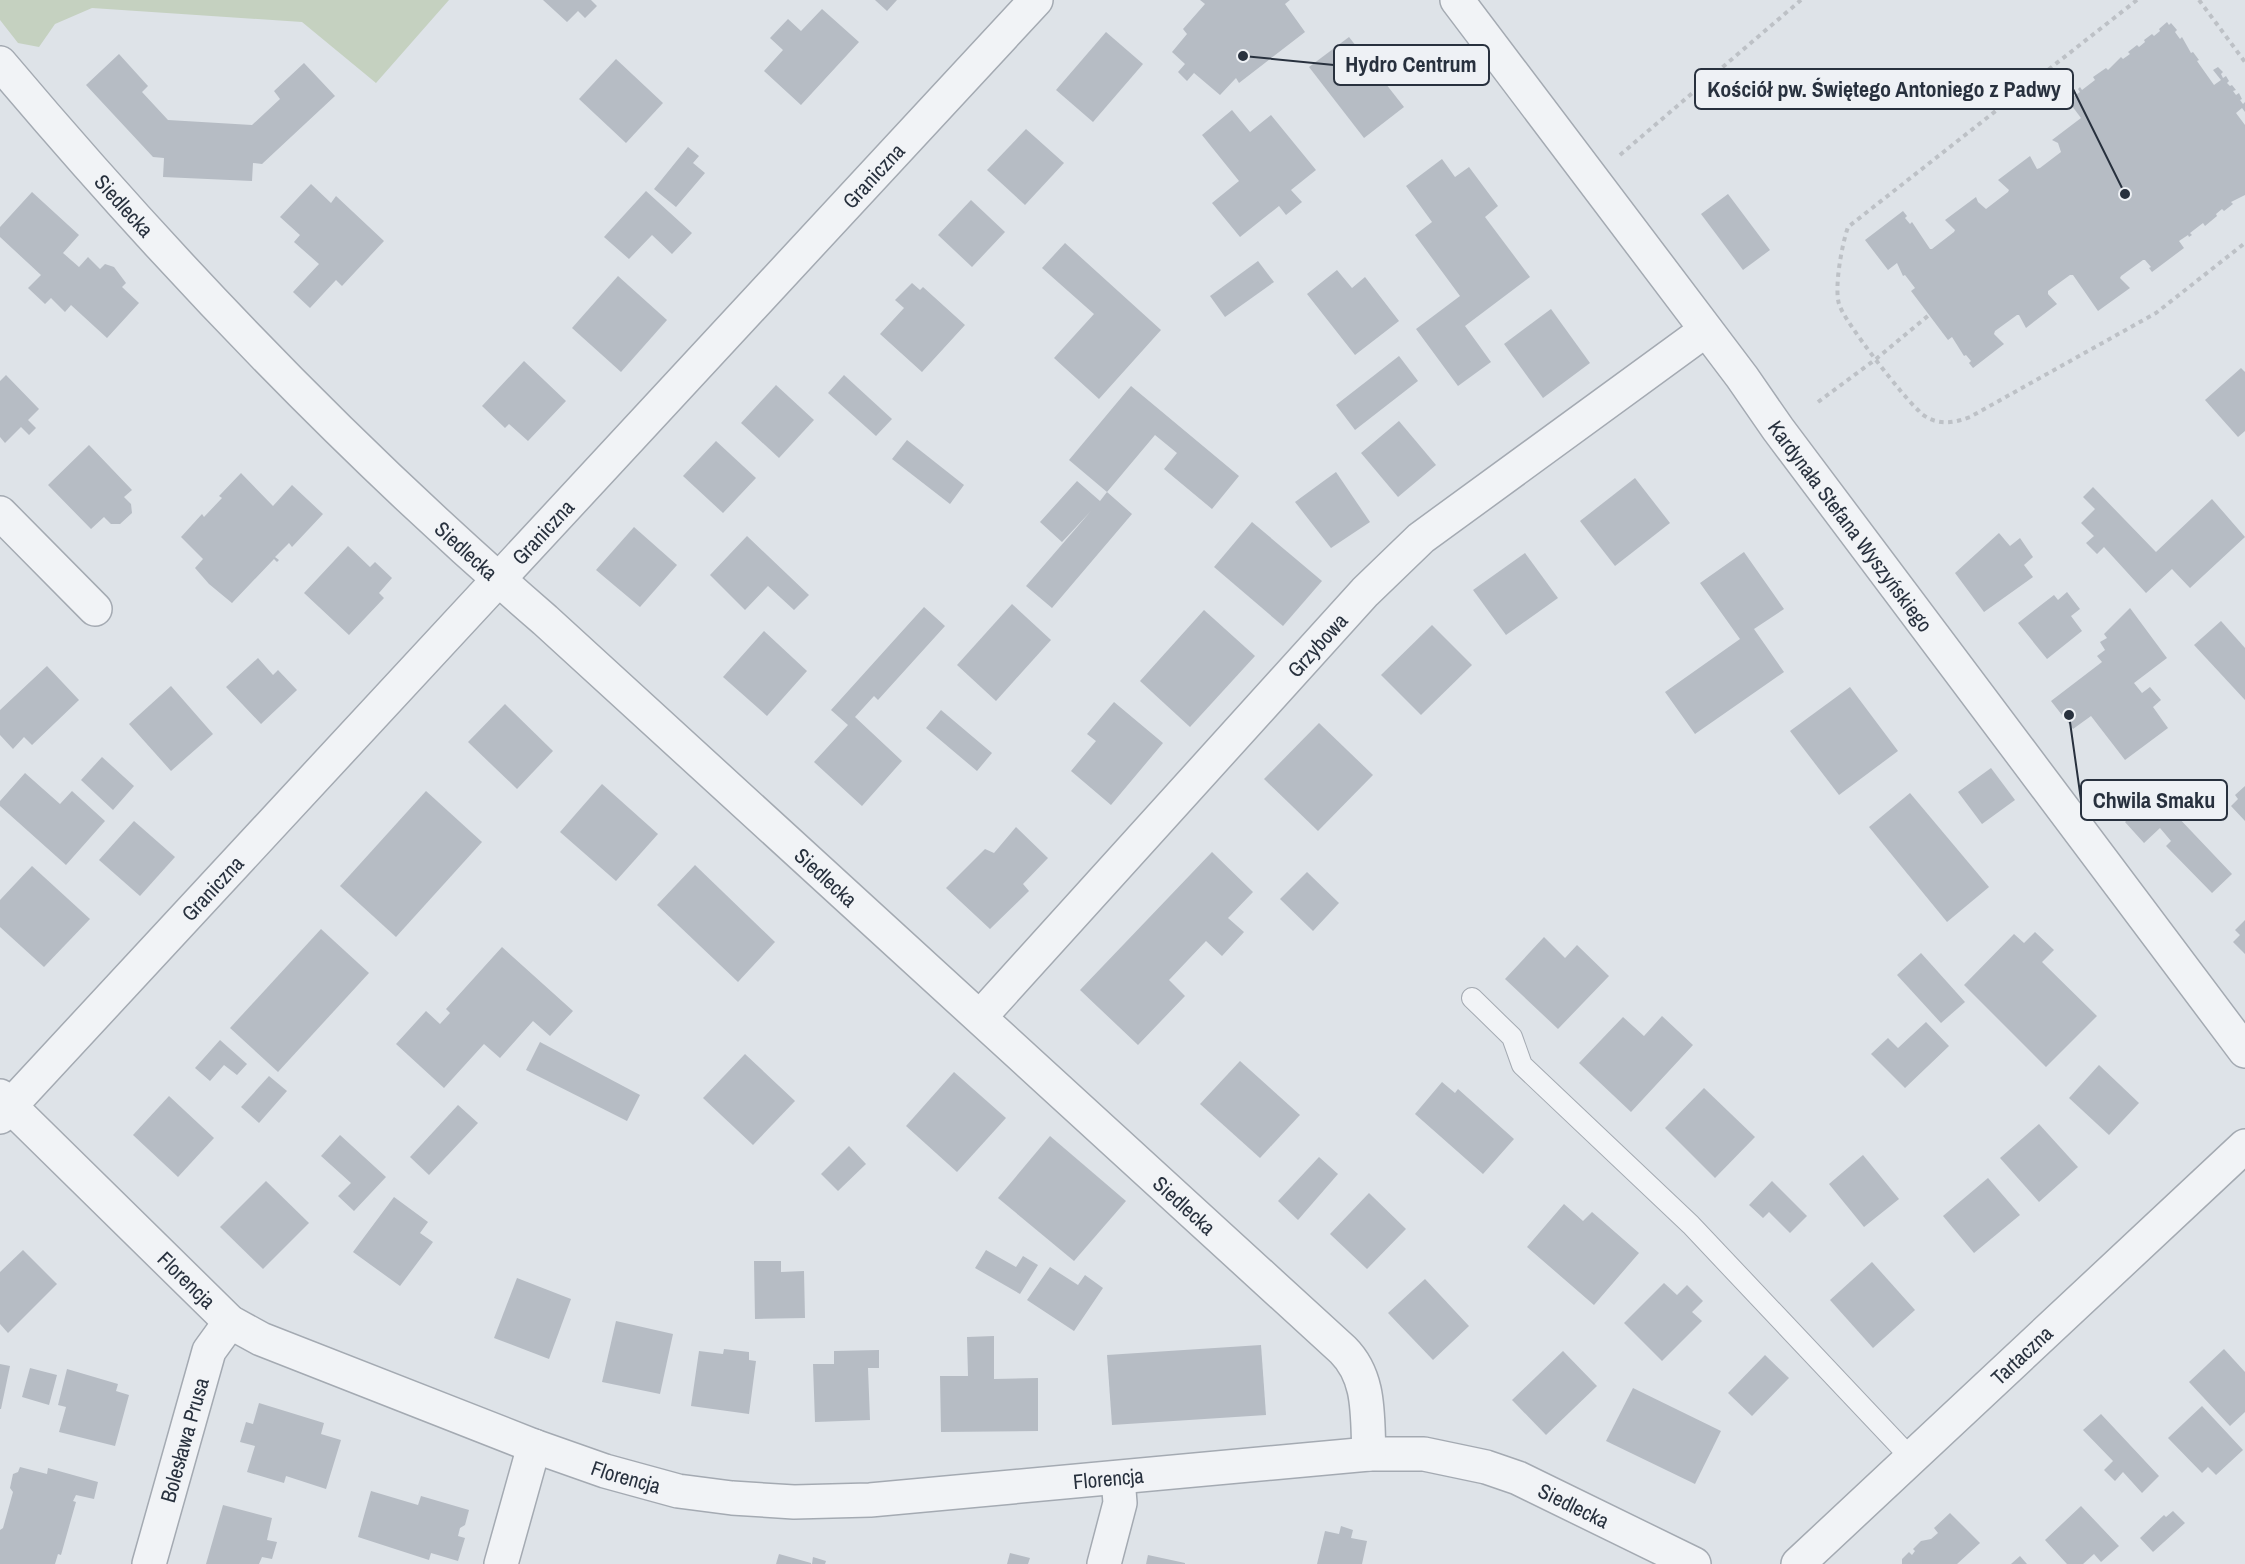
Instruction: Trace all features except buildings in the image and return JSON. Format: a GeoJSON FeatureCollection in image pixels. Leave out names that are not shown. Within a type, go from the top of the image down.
{"type":"FeatureCollection","features":[{"type":"Feature","properties":{"kind":"street","name":"Graniczna"},"geometry":{"type":"LineString","coordinates":[[3,1106],[1036,0]]}},
{"type":"Feature","properties":{"kind":"street","name":"Kardynała Stefana Wyszyńskiego"},"geometry":{"type":"LineString","coordinates":[[1457,0],[2245,1052]]}},
{"type":"Feature","properties":{"kind":"street","name":"Siedlecka"},"geometry":{"type":"LineString","coordinates":[[0,63],[56,129],[241,333],[325,418],[452,538],[980,1017],[1352,1359],[1364,1386],[1369,1454],[1424,1454],[1486,1467],[1518,1478],[1694,1564]]}},
{"type":"Feature","properties":{"kind":"street","name":"Grzybowa"},"geometry":{"type":"LineString","coordinates":[[980,1017],[1365,592],[1421,538],[1706,330]]}},
{"type":"Feature","properties":{"kind":"street"},"geometry":{"type":"LineString","coordinates":[[0,513],[94,609]]}},
{"type":"Feature","properties":{"kind":"street","name":"Florencja"},"geometry":{"type":"LineString","coordinates":[[3,1106],[230,1322],[261,1339],[534,1446],[605,1471],[678,1491],[732,1498],[794,1502],[870,1500],[1369,1454]]}},
{"type":"Feature","properties":{"kind":"street","name":"Tartaczna"},"geometry":{"type":"LineString","coordinates":[[1798,1564],[2245,1146]]}},
{"type":"Feature","properties":{"kind":"street","name":"Bolesława Prusa"},"geometry":{"type":"LineString","coordinates":[[149,1564],[209,1351],[230,1322]]}},
{"type":"Feature","properties":{"kind":"street"},"geometry":{"type":"LineString","coordinates":[[501,1564],[534,1446]]}},
{"type":"Feature","properties":{"kind":"street"},"geometry":{"type":"LineString","coordinates":[[1104,1564],[1120,1503],[1118,1478]]}},
{"type":"Feature","properties":{"kind":"lane"},"geometry":{"type":"LineString","coordinates":[[1472,998],[1512,1037],[1522,1065],[1691,1225],[1912,1459]]}},
{"type":"Feature","properties":{"kind":"path"},"geometry":{"type":"LineString","coordinates":[[1620,155],[1801,0]]}},
{"type":"Feature","properties":{"kind":"path"},"geometry":{"type":"LineString","coordinates":[[2137,0],[1848,227],[1843,242],[1838,297],[1840,308],[1876,359],[1919,412],[1944,423],[1957,422],[2156,313],[2245,243]]}},
{"type":"Feature","properties":{"kind":"path"},"geometry":{"type":"LineString","coordinates":[[2199,0],[2245,62]]}},
{"type":"Feature","properties":{"kind":"path"},"geometry":{"type":"LineString","coordinates":[[1818,402],[1876,359],[1929,315]]}},
{"type":"Feature","properties":{"kind":"green space"},"geometry":{"type":"Polygon","coordinates":[[[0,0],[449,0],[376,83],[302,22],[92,8],[55,24],[39,47],[18,43],[0,20],[0,0]]]}},
{"type":"Feature","properties":{"kind":"place","name":"Hydro Centrum"},"geometry":{"type":"Point","coordinates":[1243,56]}},
{"type":"Feature","properties":{"kind":"place","name":"Kościół pw. Świętego Antoniego z Padwy"},"geometry":{"type":"Point","coordinates":[2125,194]}},
{"type":"Feature","properties":{"kind":"place","name":"Chwila Smaku"},"geometry":{"type":"Point","coordinates":[2069,715]}}]}
